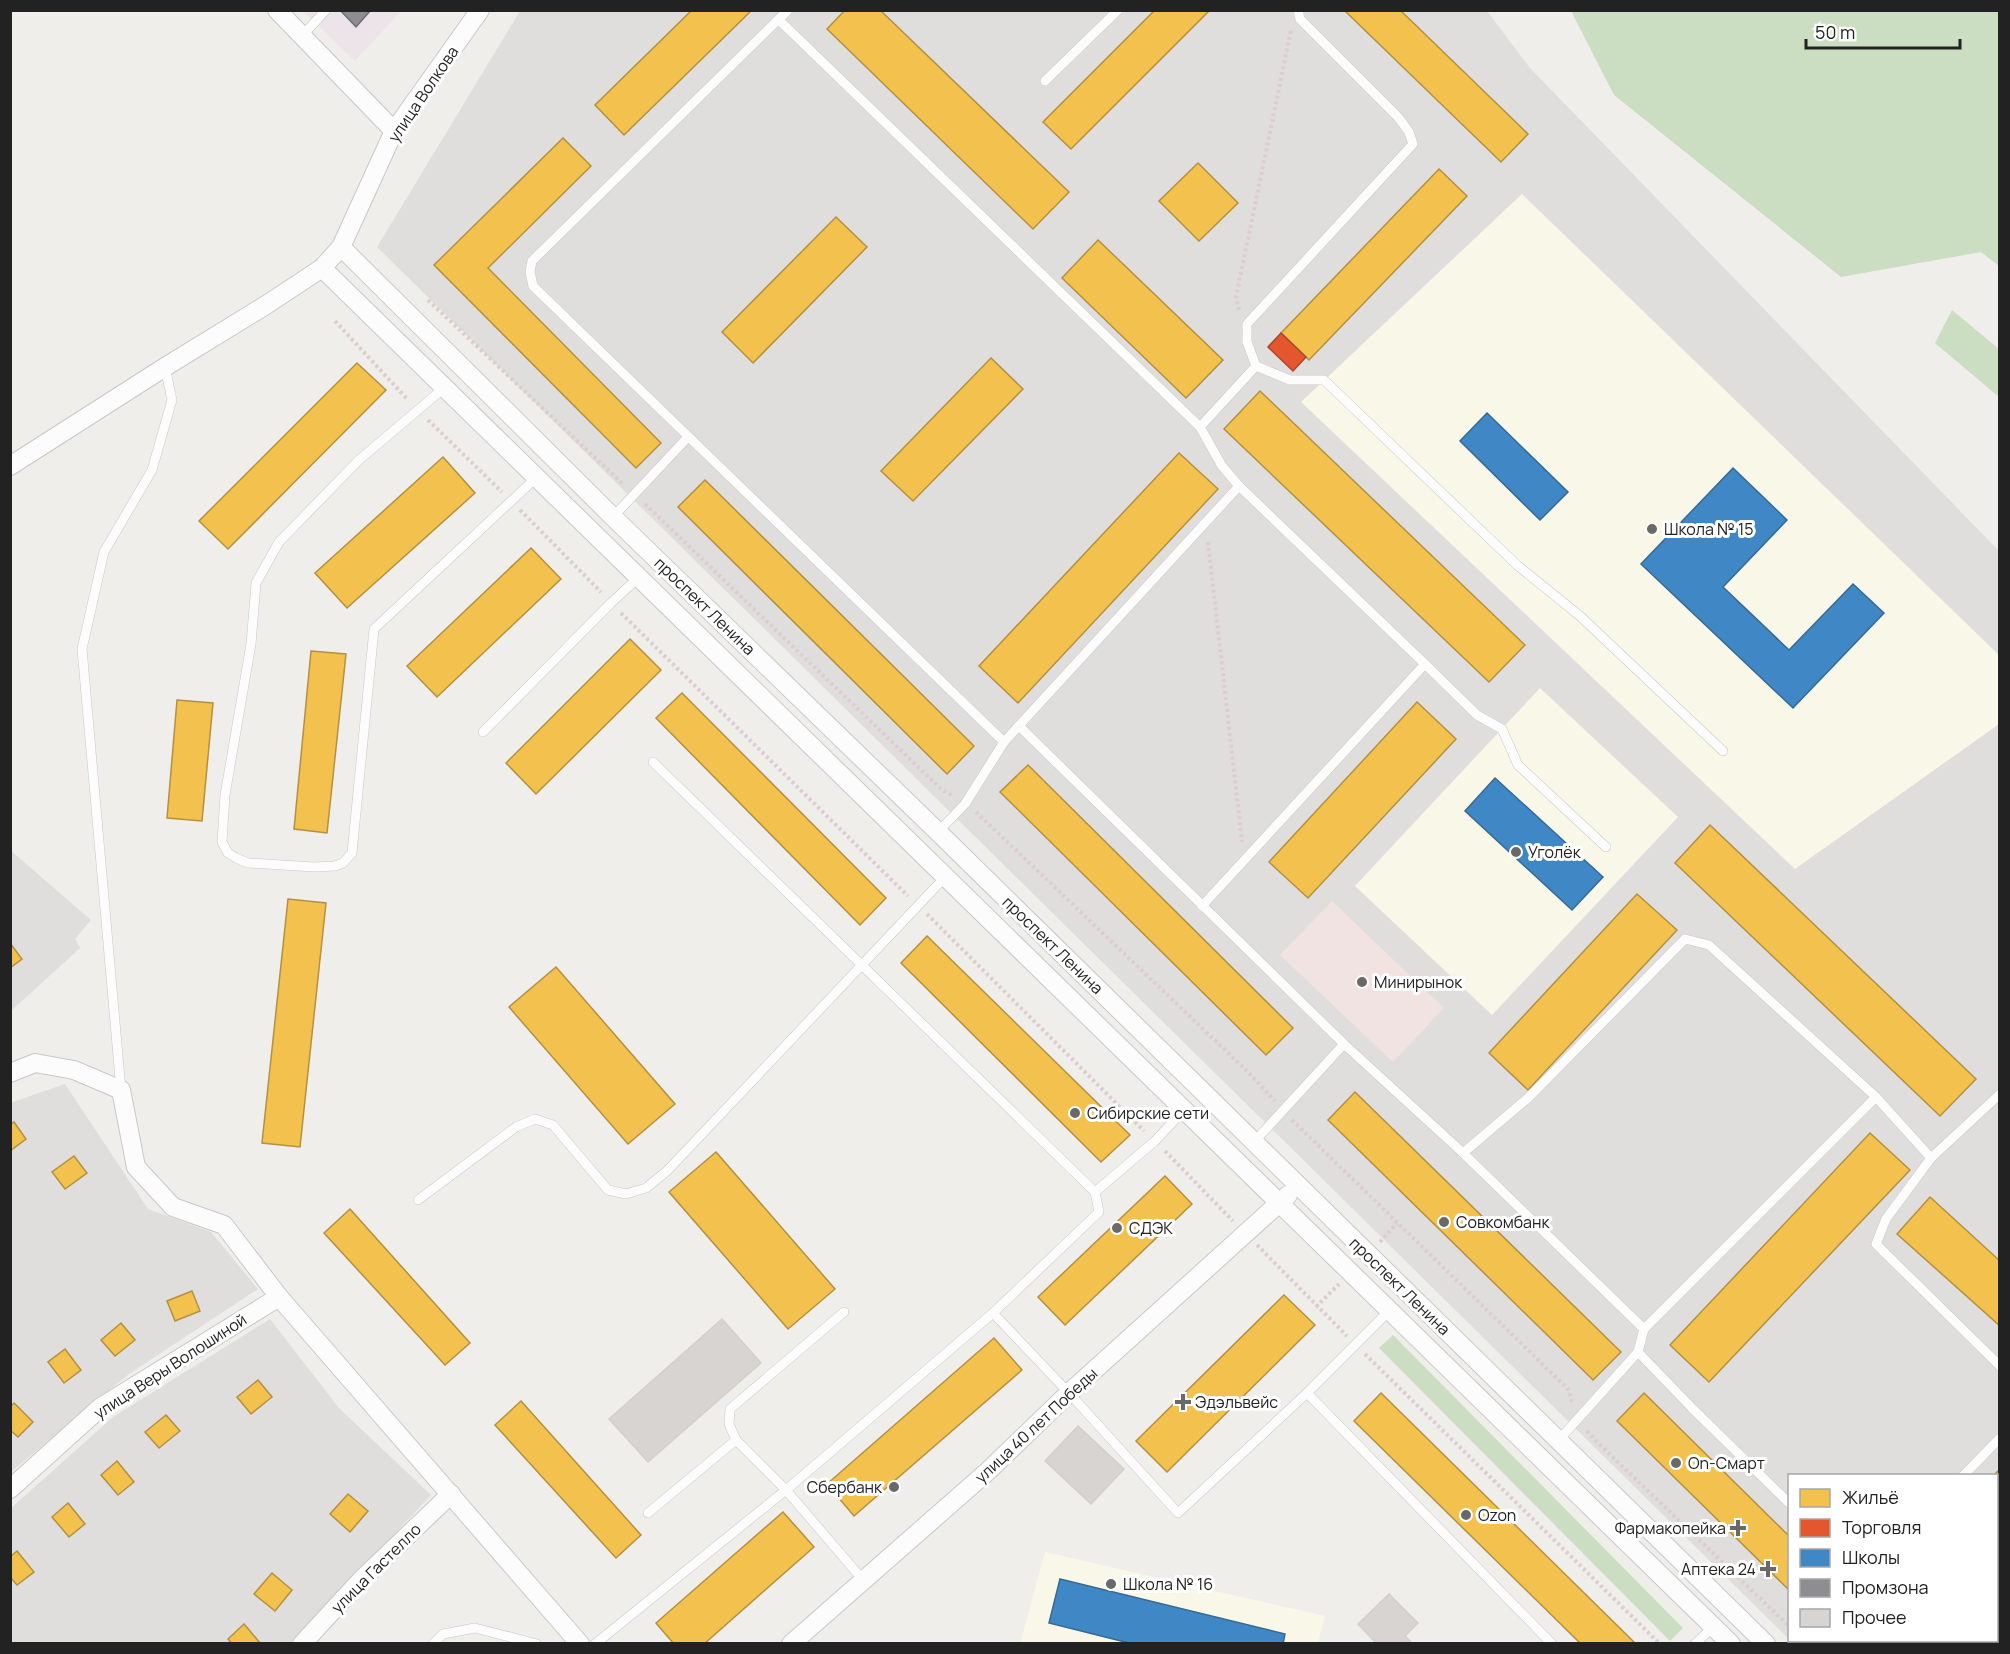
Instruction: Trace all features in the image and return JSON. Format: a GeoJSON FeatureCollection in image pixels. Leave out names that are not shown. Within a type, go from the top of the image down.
{"type":"FeatureCollection","features":[{"type":"Feature","properties":{"kind":"street"},"geometry":{"type":"LineString","coordinates":[[277,10],[394,131]]}},
{"type":"Feature","properties":{"kind":"street","name":"улица Волкова"},"geometry":{"type":"LineString","coordinates":[[10,466],[322,268],[341,247],[394,131],[480,10]]}},
{"type":"Feature","properties":{"kind":"street","name":"проспект Ленина"},"geometry":{"type":"LineString","coordinates":[[341,247],[1766,1644]]}},
{"type":"Feature","properties":{"kind":"street","name":"проспект Ленина"},"geometry":{"type":"LineString","coordinates":[[322,268],[1731,1644]]}},
{"type":"Feature","properties":{"kind":"street"},"geometry":{"type":"LineString","coordinates":[[10,1073],[35,1063],[74,1070],[121,1090],[136,1167],[173,1207],[224,1225],[279,1297],[580,1644]]}},
{"type":"Feature","properties":{"kind":"street","name":"улица 40 лет Победы"},"geometry":{"type":"LineString","coordinates":[[791,1644],[988,1471],[1069,1393],[1298,1186]]}},
{"type":"Feature","properties":{"kind":"street","name":"улица Веры Волошиной"},"geometry":{"type":"LineString","coordinates":[[10,1489],[101,1407],[279,1297]]}},
{"type":"Feature","properties":{"kind":"street","name":"улица Гастелло"},"geometry":{"type":"LineString","coordinates":[[302,1644],[362,1580],[451,1494]]}},
{"type":"Feature","properties":{"kind":"lane"},"geometry":{"type":"LineString","coordinates":[[302,36],[326,10]]}},
{"type":"Feature","properties":{"kind":"lane"},"geometry":{"type":"LineString","coordinates":[[788,10],[532,261],[530,273],[533,286],[1004,742]]}},
{"type":"Feature","properties":{"kind":"lane"},"geometry":{"type":"LineString","coordinates":[[1045,81],[1118,10]]}},
{"type":"Feature","properties":{"kind":"lane"},"geometry":{"type":"LineString","coordinates":[[1298,10],[1300,19],[1398,117],[1409,132],[1413,144],[1247,324],[1247,342],[1256,366],[1290,380],[1324,380],[1517,565],[1580,616],[1723,750]]}},
{"type":"Feature","properties":{"kind":"lane"},"geometry":{"type":"LineString","coordinates":[[779,20],[1200,427],[1222,466],[1239,486],[1477,715],[1502,729],[1518,765],[1606,847]]}},
{"type":"Feature","properties":{"kind":"lane"},"geometry":{"type":"LineString","coordinates":[[1200,427],[1256,366]]}},
{"type":"Feature","properties":{"kind":"lane"},"geometry":{"type":"LineString","coordinates":[[121,1090],[82,649],[104,552],[152,470],[155,460],[172,400],[165,367]]}},
{"type":"Feature","properties":{"kind":"lane"},"geometry":{"type":"LineString","coordinates":[[444,387],[359,460],[279,542],[256,583],[251,644],[223,814],[222,842],[228,853],[248,863],[314,867],[335,866],[343,863],[352,853],[374,629],[513,502],[537,477]]}},
{"type":"Feature","properties":{"kind":"lane"},"geometry":{"type":"LineString","coordinates":[[614,517],[688,437]]}},
{"type":"Feature","properties":{"kind":"lane"},"geometry":{"type":"LineString","coordinates":[[938,832],[965,804],[1004,742],[1239,486]]}},
{"type":"Feature","properties":{"kind":"lane"},"geometry":{"type":"LineString","coordinates":[[483,732],[639,577]]}},
{"type":"Feature","properties":{"kind":"lane"},"geometry":{"type":"LineString","coordinates":[[1202,906],[1425,664]]}},
{"type":"Feature","properties":{"kind":"lane"},"geometry":{"type":"LineString","coordinates":[[1019,726],[1344,1044],[1463,1153],[1644,1329]]}},
{"type":"Feature","properties":{"kind":"lane"},"geometry":{"type":"LineString","coordinates":[[595,1644],[786,1490],[993,1313],[1099,1212],[1095,1192],[653,762]]}},
{"type":"Feature","properties":{"kind":"lane"},"geometry":{"type":"LineString","coordinates":[[418,1200],[516,1127],[535,1119],[553,1125],[608,1190],[626,1194],[646,1188],[667,1171],[946,876]]}},
{"type":"Feature","properties":{"kind":"lane"},"geometry":{"type":"LineString","coordinates":[[1463,1153],[1528,1098],[1685,939],[1709,945],[1876,1097],[1930,1158]]}},
{"type":"Feature","properties":{"kind":"lane"},"geometry":{"type":"LineString","coordinates":[[1254,1142],[1344,1044]]}},
{"type":"Feature","properties":{"kind":"lane"},"geometry":{"type":"LineString","coordinates":[[2000,1094],[1930,1158],[1886,1219],[1876,1244],[2000,1366]]}},
{"type":"Feature","properties":{"kind":"lane"},"geometry":{"type":"LineString","coordinates":[[1558,1441],[1638,1352],[1644,1329],[1876,1097]]}},
{"type":"Feature","properties":{"kind":"lane"},"geometry":{"type":"LineString","coordinates":[[1095,1192],[1155,1141],[1185,1109]]}},
{"type":"Feature","properties":{"kind":"lane"},"geometry":{"type":"LineString","coordinates":[[993,1313],[1178,1513],[1307,1393],[1390,1310]]}},
{"type":"Feature","properties":{"kind":"lane"},"geometry":{"type":"LineString","coordinates":[[844,1312],[730,1409],[729,1424],[735,1440],[786,1490],[863,1580]]}},
{"type":"Feature","properties":{"kind":"lane"},"geometry":{"type":"LineString","coordinates":[[1638,1352],[1788,1502]]}},
{"type":"Feature","properties":{"kind":"lane"},"geometry":{"type":"LineString","coordinates":[[1307,1393],[1552,1644]]}},
{"type":"Feature","properties":{"kind":"lane"},"geometry":{"type":"LineString","coordinates":[[1965,1474],[2000,1438]]}},
{"type":"Feature","properties":{"kind":"lane"},"geometry":{"type":"LineString","coordinates":[[648,1513],[735,1440]]}},
{"type":"Feature","properties":{"kind":"lane"},"geometry":{"type":"LineString","coordinates":[[1695,1644],[1714,1626]]}},
{"type":"Feature","properties":{"kind":"lane"},"geometry":{"type":"LineString","coordinates":[[433,1644],[443,1634],[475,1628],[537,1644]]}},
{"type":"Feature","properties":{"kind":"path"},"geometry":{"type":"LineString","coordinates":[[1247,324],[1240,314],[1236,297],[1293,22]]}},
{"type":"Feature","properties":{"kind":"path"},"geometry":{"type":"LineString","coordinates":[[428,300],[941,789],[979,815],[1248,1072],[1310,1138],[1568,1389],[1577,1419],[1597,1442],[1788,1625]]}},
{"type":"Feature","properties":{"kind":"path"},"geometry":{"type":"LineString","coordinates":[[335,321],[417,410],[513,502],[611,603],[1155,1141],[1355,1344],[1660,1644]]}},
{"type":"Feature","properties":{"kind":"path"},"geometry":{"type":"LineString","coordinates":[[1206,523],[1244,860]]}},
{"type":"Feature","properties":{"kind":"shaded area"},"geometry":{"type":"Polygon","coordinates":[[[303,11],[401,11],[355,61],[303,11]]]}},
{"type":"Feature","properties":{"kind":"shaded area"},"geometry":{"type":"Polygon","coordinates":[[[520,11],[1487,11],[1530,68],[1999,551],[1999,1643],[1793,1643],[1998,1642],[1998,1474],[1788,1474],[1788,1638],[377,247],[520,11]]]}},
{"type":"Feature","properties":{"kind":"shaded area","name":"Школа № 15"},"geometry":{"type":"Polygon","coordinates":[[[1522,194],[1999,655],[1999,724],[1795,869],[1301,402],[1522,194]]]}},
{"type":"Feature","properties":{"kind":"shaded area","name":"Уголёк"},"geometry":{"type":"Polygon","coordinates":[[[1540,688],[1678,817],[1492,1015],[1355,886],[1540,688]]]}},
{"type":"Feature","properties":{"kind":"shaded area"},"geometry":{"type":"Polygon","coordinates":[[[10,850],[91,920],[75,939],[80,948],[11,1011],[10,850]]]}},
{"type":"Feature","properties":{"kind":"shaded area","name":"Минирынок"},"geometry":{"type":"Polygon","coordinates":[[[1332,901],[1444,1008],[1393,1062],[1280,955],[1332,901]]]}},
{"type":"Feature","properties":{"kind":"shaded area"},"geometry":{"type":"Polygon","coordinates":[[[65,1084],[148,1209],[211,1232],[258,1289],[129,1374],[11,1472],[10,1103],[65,1084]]]}},
{"type":"Feature","properties":{"kind":"shaded area"},"geometry":{"type":"Polygon","coordinates":[[[270,1319],[339,1408],[431,1495],[292,1644],[11,1643],[10,1509],[113,1417],[270,1319]]]}},
{"type":"Feature","properties":{"kind":"shaded area","name":"Школа № 16"},"geometry":{"type":"Polygon","coordinates":[[[1045,1552],[1325,1616],[1318,1643],[1020,1644],[1045,1552]]]}},
{"type":"Feature","properties":{"kind":"green space"},"geometry":{"type":"Polygon","coordinates":[[[1571,11],[1999,11],[1999,266],[1981,252],[1841,277],[1614,95],[1571,11]]]}},
{"type":"Feature","properties":{"kind":"green space"},"geometry":{"type":"Polygon","coordinates":[[[1952,310],[1999,349],[1999,397],[1935,343],[1952,310]]]}},
{"type":"Feature","properties":{"kind":"green space"},"geometry":{"type":"Polygon","coordinates":[[[1393,1335],[1683,1628],[1670,1641],[1379,1348],[1393,1335]]]}},
{"type":"Feature","properties":{"kind":"building: Жильё"},"geometry":{"type":"Polygon","coordinates":[[[692,10],[752,10],[624,135],[595,105],[692,10]]]}},
{"type":"Feature","properties":{"kind":"building: Жильё"},"geometry":{"type":"Polygon","coordinates":[[[845,10],[880,10],[1069,192],[1033,229],[827,29],[845,10]]]}},
{"type":"Feature","properties":{"kind":"building: Жильё"},"geometry":{"type":"Polygon","coordinates":[[[1155,10],[1210,10],[1071,149],[1043,122],[1155,10]]]}},
{"type":"Feature","properties":{"kind":"building: Жильё"},"geometry":{"type":"Polygon","coordinates":[[[1344,10],[1400,10],[1528,134],[1501,162],[1344,10]]]}},
{"type":"Feature","properties":{"kind":"building: Жильё"},"geometry":{"type":"Polygon","coordinates":[[[563,138],[591,166],[488,268],[661,443],[636,468],[434,265],[563,138]]]}},
{"type":"Feature","properties":{"kind":"building: Жильё"},"geometry":{"type":"Polygon","coordinates":[[[1198,163],[1238,203],[1199,241],[1159,201],[1198,163]]]}},
{"type":"Feature","properties":{"kind":"building: Жильё"},"geometry":{"type":"Polygon","coordinates":[[[1439,169],[1467,196],[1309,360],[1281,333],[1439,169]]]}},
{"type":"Feature","properties":{"kind":"building: Жильё"},"geometry":{"type":"Polygon","coordinates":[[[836,217],[867,247],[753,363],[722,332],[836,217]]]}},
{"type":"Feature","properties":{"kind":"building: Жильё"},"geometry":{"type":"Polygon","coordinates":[[[1098,240],[1223,360],[1186,398],[1062,278],[1098,240]]]}},
{"type":"Feature","properties":{"kind":"building: Жильё"},"geometry":{"type":"Polygon","coordinates":[[[991,358],[1023,389],[913,501],[881,471],[991,358]]]}},
{"type":"Feature","properties":{"kind":"building: Жильё"},"geometry":{"type":"Polygon","coordinates":[[[357,363],[386,390],[228,549],[199,521],[357,363]]]}},
{"type":"Feature","properties":{"kind":"building: Жильё"},"geometry":{"type":"Polygon","coordinates":[[[1260,391],[1525,645],[1489,682],[1224,429],[1260,391]]]}},
{"type":"Feature","properties":{"kind":"building: Жильё"},"geometry":{"type":"Polygon","coordinates":[[[1179,453],[1218,489],[1018,703],[979,666],[1179,453]]]}},
{"type":"Feature","properties":{"kind":"building: Жильё"},"geometry":{"type":"Polygon","coordinates":[[[443,457],[475,493],[347,608],[315,573],[443,457]]]}},
{"type":"Feature","properties":{"kind":"building: Жильё"},"geometry":{"type":"Polygon","coordinates":[[[705,480],[974,746],[947,774],[678,507],[705,480]]]}},
{"type":"Feature","properties":{"kind":"building: Жильё"},"geometry":{"type":"Polygon","coordinates":[[[531,548],[561,579],[437,697],[407,666],[531,548]]]}},
{"type":"Feature","properties":{"kind":"building: Жильё"},"geometry":{"type":"Polygon","coordinates":[[[630,639],[661,670],[536,794],[506,763],[630,639]]]}},
{"type":"Feature","properties":{"kind":"building: Жильё"},"geometry":{"type":"Polygon","coordinates":[[[311,651],[346,654],[327,833],[294,829],[311,651]]]}},
{"type":"Feature","properties":{"kind":"building: Жильё"},"geometry":{"type":"Polygon","coordinates":[[[682,693],[886,898],[860,925],[656,718],[682,693]]]}},
{"type":"Feature","properties":{"kind":"building: Жильё"},"geometry":{"type":"Polygon","coordinates":[[[177,700],[213,703],[202,821],[167,818],[177,700]]]}},
{"type":"Feature","properties":{"kind":"building: Жильё"},"geometry":{"type":"Polygon","coordinates":[[[1417,702],[1456,739],[1308,898],[1269,862],[1417,702]]]}},
{"type":"Feature","properties":{"kind":"building: Жильё"},"geometry":{"type":"Polygon","coordinates":[[[1028,765],[1293,1028],[1266,1055],[1000,792],[1028,765]]]}},
{"type":"Feature","properties":{"kind":"building: Жильё"},"geometry":{"type":"Polygon","coordinates":[[[1710,825],[1976,1079],[1940,1116],[1675,863],[1710,825]]]}},
{"type":"Feature","properties":{"kind":"building: Жильё"},"geometry":{"type":"Polygon","coordinates":[[[1637,894],[1677,930],[1528,1090],[1489,1053],[1637,894]]]}},
{"type":"Feature","properties":{"kind":"building: Жильё"},"geometry":{"type":"Polygon","coordinates":[[[288,899],[326,903],[300,1147],[262,1143],[288,899]]]}},
{"type":"Feature","properties":{"kind":"building: Жильё"},"geometry":{"type":"Polygon","coordinates":[[[927,936],[1130,1135],[1101,1162],[901,963],[927,936]]]}},
{"type":"Feature","properties":{"kind":"building: Жильё"},"geometry":{"type":"Polygon","coordinates":[[[10,943],[22,959],[10,968],[10,943]]]}},
{"type":"Feature","properties":{"kind":"building: Жильё"},"geometry":{"type":"Polygon","coordinates":[[[556,967],[675,1104],[628,1144],[509,1007],[556,967]]]}},
{"type":"Feature","properties":{"kind":"building: Жильё"},"geometry":{"type":"Polygon","coordinates":[[[1355,1092],[1621,1352],[1593,1380],[1328,1120],[1355,1092]]]}},
{"type":"Feature","properties":{"kind":"building: Жильё"},"geometry":{"type":"Polygon","coordinates":[[[14,1122],[26,1139],[10,1151],[10,1124],[14,1122]]]}},
{"type":"Feature","properties":{"kind":"building: Жильё"},"geometry":{"type":"Polygon","coordinates":[[[1870,1133],[1910,1170],[1709,1382],[1670,1345],[1870,1133]]]}},
{"type":"Feature","properties":{"kind":"building: Жильё"},"geometry":{"type":"Polygon","coordinates":[[[716,1152],[835,1289],[788,1329],[669,1192],[716,1152]]]}},
{"type":"Feature","properties":{"kind":"building: Жильё"},"geometry":{"type":"Polygon","coordinates":[[[74,1156],[87,1173],[65,1189],[52,1172],[74,1156]]]}},
{"type":"Feature","properties":{"kind":"building: Жильё"},"geometry":{"type":"Polygon","coordinates":[[[1165,1176],[1192,1204],[1065,1325],[1038,1297],[1165,1176]]]}},
{"type":"Feature","properties":{"kind":"building: Жильё"},"geometry":{"type":"Polygon","coordinates":[[[1930,1197],[2000,1261],[2000,1326],[1897,1234],[1930,1197]]]}},
{"type":"Feature","properties":{"kind":"building: Жильё"},"geometry":{"type":"Polygon","coordinates":[[[350,1209],[470,1343],[445,1365],[324,1233],[350,1209]]]}},
{"type":"Feature","properties":{"kind":"building: Жильё"},"geometry":{"type":"Polygon","coordinates":[[[192,1291],[200,1311],[175,1321],[167,1301],[192,1291]]]}},
{"type":"Feature","properties":{"kind":"building: Жильё"},"geometry":{"type":"Polygon","coordinates":[[[1284,1295],[1315,1325],[1167,1472],[1136,1441],[1284,1295]]]}},
{"type":"Feature","properties":{"kind":"building: Жильё"},"geometry":{"type":"Polygon","coordinates":[[[121,1323],[135,1340],[115,1356],[101,1340],[121,1323]]]}},
{"type":"Feature","properties":{"kind":"building: Жильё"},"geometry":{"type":"Polygon","coordinates":[[[994,1338],[1022,1370],[854,1516],[827,1484],[994,1338]]]}},
{"type":"Feature","properties":{"kind":"building: Жильё"},"geometry":{"type":"Polygon","coordinates":[[[65,1349],[81,1370],[64,1383],[48,1362],[65,1349]]]}},
{"type":"Feature","properties":{"kind":"building: Жильё"},"geometry":{"type":"Polygon","coordinates":[[[258,1380],[272,1397],[251,1414],[237,1397],[258,1380]]]}},
{"type":"Feature","properties":{"kind":"building: Жильё"},"geometry":{"type":"Polygon","coordinates":[[[1381,1393],[1636,1644],[1581,1644],[1354,1421],[1381,1393]]]}},
{"type":"Feature","properties":{"kind":"building: Жильё"},"geometry":{"type":"Polygon","coordinates":[[[1644,1393],[1788,1535],[1788,1589],[1617,1421],[1644,1393]]]}},
{"type":"Feature","properties":{"kind":"building: Жильё"},"geometry":{"type":"Polygon","coordinates":[[[521,1401],[641,1535],[616,1558],[495,1425],[521,1401]]]}},
{"type":"Feature","properties":{"kind":"building: Жильё"},"geometry":{"type":"Polygon","coordinates":[[[14,1403],[33,1422],[18,1437],[10,1430],[10,1407],[14,1403]]]}},
{"type":"Feature","properties":{"kind":"building: Жильё"},"geometry":{"type":"Polygon","coordinates":[[[166,1415],[180,1431],[159,1448],[145,1432],[166,1415]]]}},
{"type":"Feature","properties":{"kind":"building: Жильё"},"geometry":{"type":"Polygon","coordinates":[[[117,1461],[134,1482],[118,1495],[101,1475],[117,1461]]]}},
{"type":"Feature","properties":{"kind":"building: Жильё"},"geometry":{"type":"Polygon","coordinates":[[[2000,1469],[2000,1548],[1998,1550],[1998,1474],[1995,1474],[2000,1469]]]}},
{"type":"Feature","properties":{"kind":"building: Жильё"},"geometry":{"type":"Polygon","coordinates":[[[348,1494],[368,1511],[350,1532],[330,1514],[348,1494]]]}},
{"type":"Feature","properties":{"kind":"building: Жильё"},"geometry":{"type":"Polygon","coordinates":[[[68,1503],[85,1524],[69,1537],[52,1517],[68,1503]]]}},
{"type":"Feature","properties":{"kind":"building: Жильё"},"geometry":{"type":"Polygon","coordinates":[[[783,1512],[814,1547],[704,1644],[674,1644],[656,1623],[783,1512]]]}},
{"type":"Feature","properties":{"kind":"building: Жильё"},"geometry":{"type":"Polygon","coordinates":[[[17,1551],[34,1572],[17,1585],[10,1577],[10,1557],[17,1551]]]}},
{"type":"Feature","properties":{"kind":"building: Жильё"},"geometry":{"type":"Polygon","coordinates":[[[272,1573],[292,1590],[275,1611],[254,1594],[272,1573]]]}},
{"type":"Feature","properties":{"kind":"building: Жильё"},"geometry":{"type":"Polygon","coordinates":[[[244,1624],[261,1644],[232,1644],[228,1639],[244,1624]]]}},
{"type":"Feature","properties":{"kind":"building: Жильё"},"geometry":{"type":"Polygon","coordinates":[[[1998,1628],[2000,1629],[2000,1644],[1980,1644],[1982,1642],[1998,1642],[1998,1628]]]}},
{"type":"Feature","properties":{"kind":"building: Жильё"},"geometry":{"type":"Polygon","coordinates":[[[1842,1642],[1896,1642],[1898,1644],[1843,1644],[1842,1642]]]}},
{"type":"Feature","properties":{"kind":"building: Торговля"},"geometry":{"type":"Polygon","coordinates":[[[1281,333],[1306,357],[1293,371],[1268,347],[1281,333]]]}},
{"type":"Feature","properties":{"kind":"building: Школы"},"geometry":{"type":"Polygon","coordinates":[[[1487,413],[1568,492],[1540,520],[1460,441],[1487,413]]]}},
{"type":"Feature","properties":{"kind":"building: Школы"},"geometry":{"type":"Polygon","coordinates":[[[1733,468],[1787,520],[1723,587],[1789,650],[1853,584],[1884,613],[1793,708],[1641,564],[1733,468]]]}},
{"type":"Feature","properties":{"kind":"building: Школы"},"geometry":{"type":"Polygon","coordinates":[[[1495,778],[1603,877],[1572,910],[1465,811],[1495,778]]]}},
{"type":"Feature","properties":{"kind":"building: Школы"},"geometry":{"type":"Polygon","coordinates":[[[1060,1579],[1285,1634],[1283,1644],[1133,1644],[1049,1623],[1060,1579]]]}},
{"type":"Feature","properties":{"kind":"building: Промзона"},"geometry":{"type":"Polygon","coordinates":[[[340,10],[371,10],[356,27],[340,10]]]}},
{"type":"Feature","properties":{"kind":"building: Прочее"},"geometry":{"type":"Polygon","coordinates":[[[722,1319],[761,1363],[648,1462],[609,1419],[722,1319]]]}},
{"type":"Feature","properties":{"kind":"building: Прочее"},"geometry":{"type":"Polygon","coordinates":[[[1078,1426],[1124,1469],[1091,1504],[1045,1461],[1078,1426]]]}},
{"type":"Feature","properties":{"kind":"building: Прочее"},"geometry":{"type":"Polygon","coordinates":[[[1389,1594],[1418,1623],[1405,1636],[1413,1644],[1377,1644],[1358,1624],[1389,1594]]]}},
{"type":"Feature","properties":{"kind":"place","name":"Школа № 15"},"geometry":{"type":"Point","coordinates":[1652,529]}},
{"type":"Feature","properties":{"kind":"place","name":"Уголёк"},"geometry":{"type":"Point","coordinates":[1516,852]}},
{"type":"Feature","properties":{"kind":"place","name":"Минирынок"},"geometry":{"type":"Point","coordinates":[1362,982]}},
{"type":"Feature","properties":{"kind":"place","name":"Сибирские сети"},"geometry":{"type":"Point","coordinates":[1075,1113]}},
{"type":"Feature","properties":{"kind":"place","name":"Совкомбанк"},"geometry":{"type":"Point","coordinates":[1444,1222]}},
{"type":"Feature","properties":{"kind":"place","name":"СДЭК"},"geometry":{"type":"Point","coordinates":[1117,1228]}},
{"type":"Feature","properties":{"kind":"place","name":"Эдэльвейс"},"geometry":{"type":"Point","coordinates":[1183,1402]}},
{"type":"Feature","properties":{"kind":"place","name":"On-Смарт"},"geometry":{"type":"Point","coordinates":[1676,1463]}},
{"type":"Feature","properties":{"kind":"place","name":"Сбербанк"},"geometry":{"type":"Point","coordinates":[894,1487]}},
{"type":"Feature","properties":{"kind":"place","name":"Ozon"},"geometry":{"type":"Point","coordinates":[1466,1515]}},
{"type":"Feature","properties":{"kind":"place","name":"Фармакопейка"},"geometry":{"type":"Point","coordinates":[1738,1528]}},
{"type":"Feature","properties":{"kind":"place","name":"Аптека 24"},"geometry":{"type":"Point","coordinates":[1768,1569]}},
{"type":"Feature","properties":{"kind":"place","name":"Школа № 16"},"geometry":{"type":"Point","coordinates":[1111,1584]}}]}
